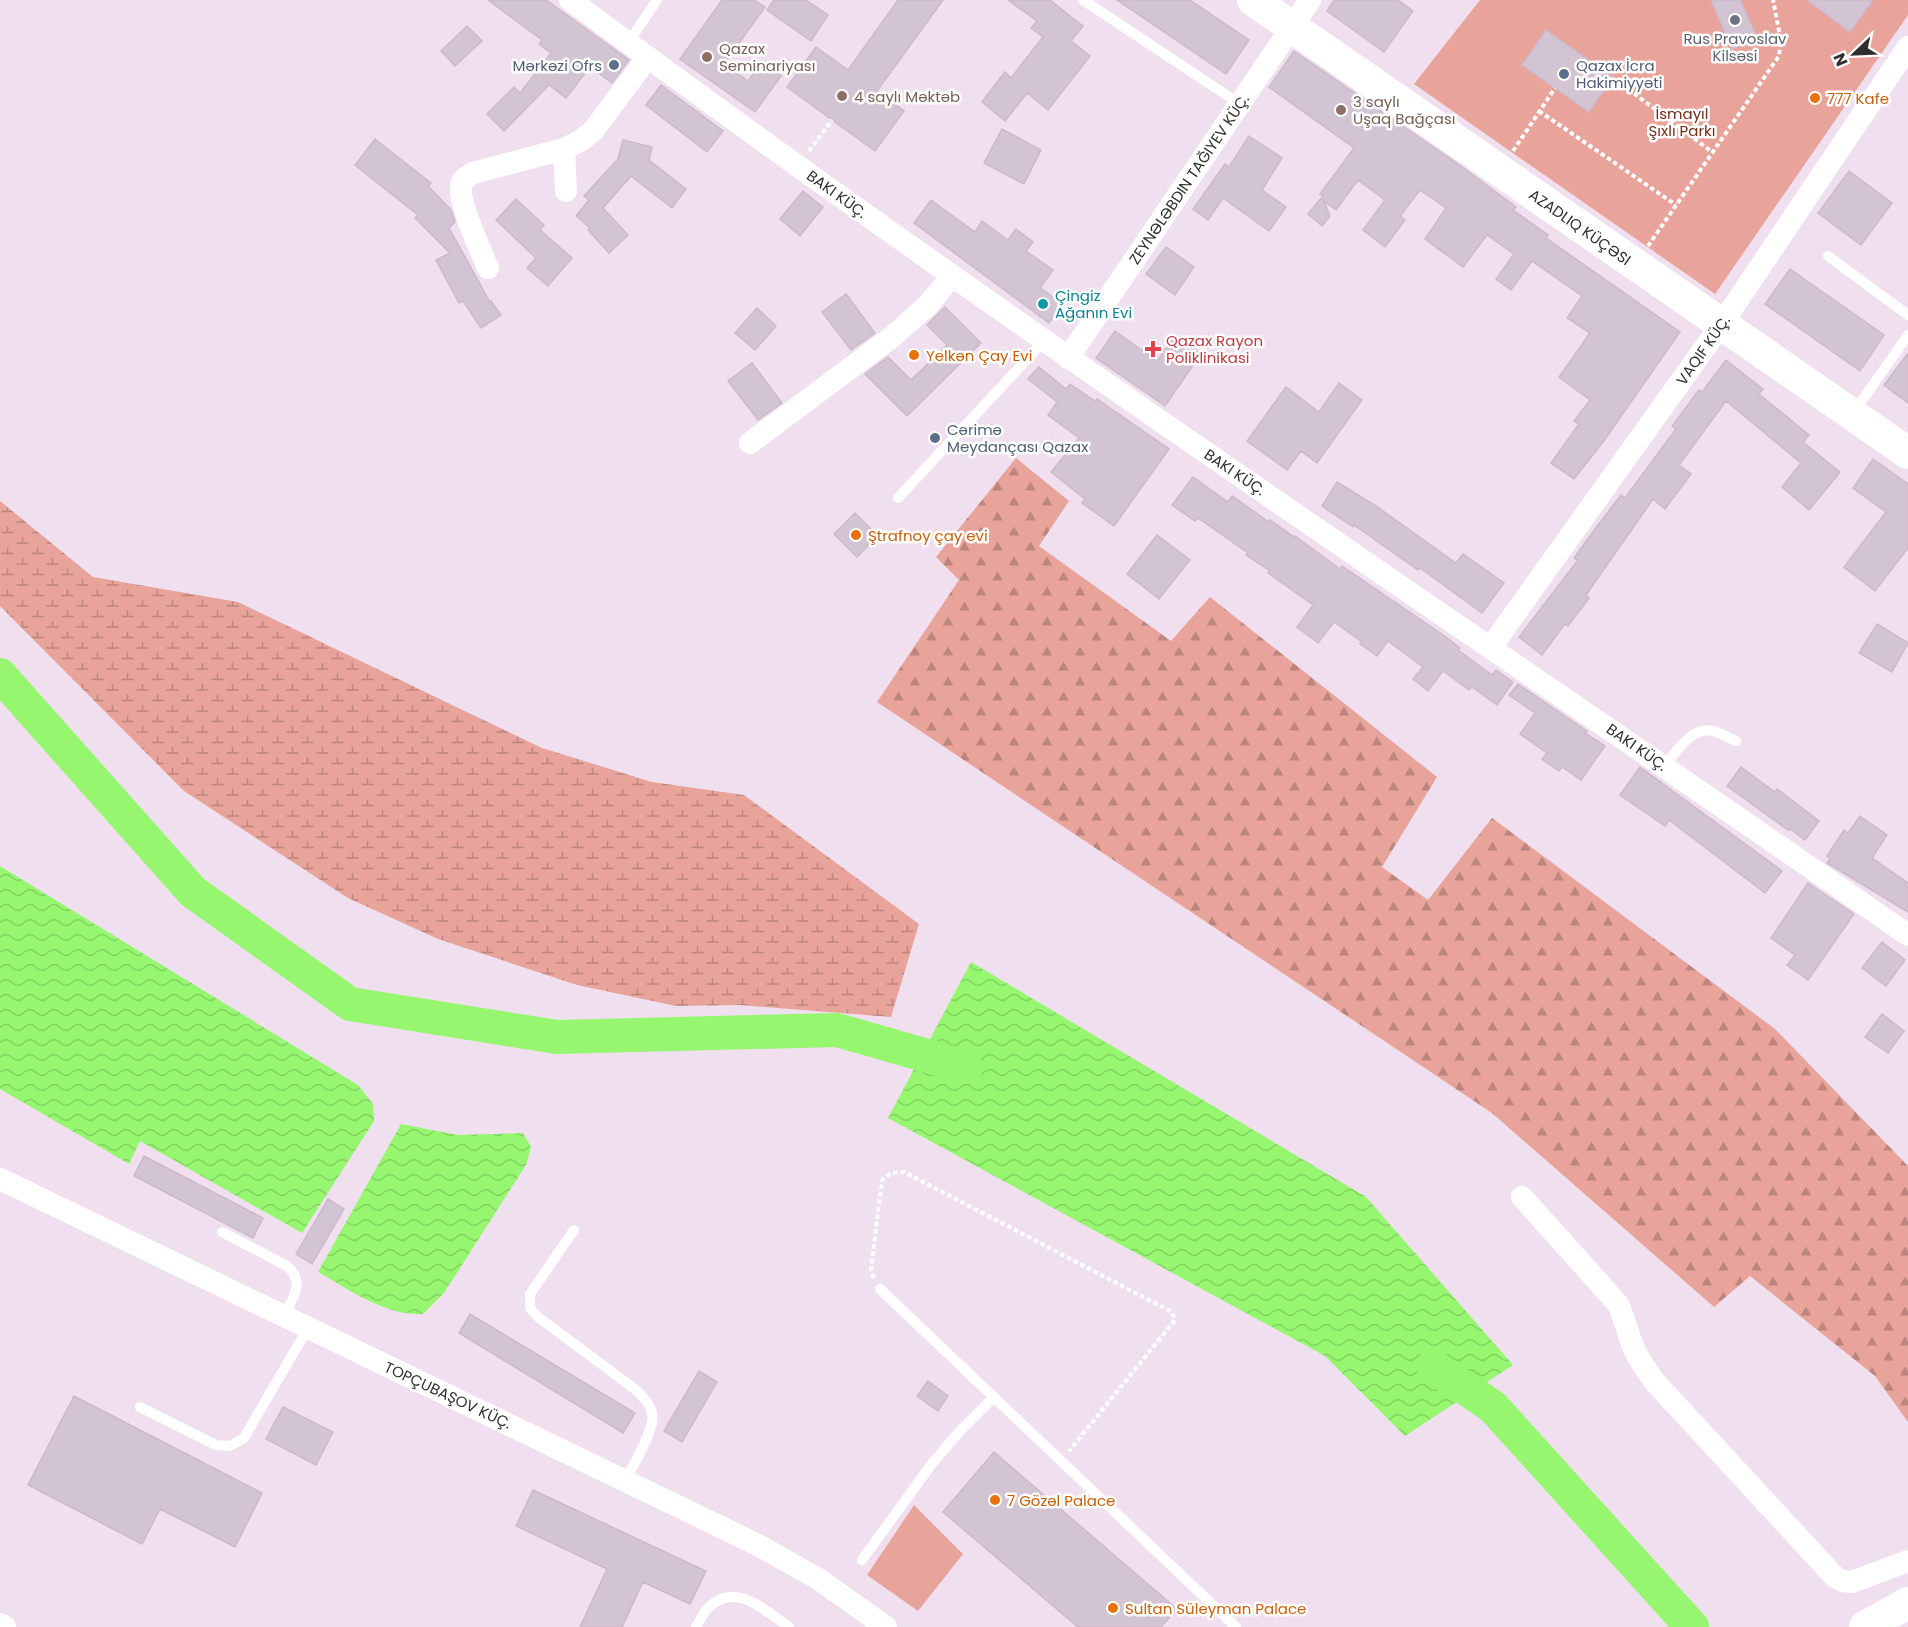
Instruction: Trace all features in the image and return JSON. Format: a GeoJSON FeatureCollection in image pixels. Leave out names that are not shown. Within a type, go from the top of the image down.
{"type":"FeatureCollection","features":[{"type":"Feature","properties":{"kind":"street"},"geometry":{"type":"LineString","coordinates":[[570,0],[1068,358],[1908,934]]}},
{"type":"Feature","properties":{"kind":"street"},"geometry":{"type":"LineString","coordinates":[[1253,0],[1908,453]]}},
{"type":"Feature","properties":{"kind":"street"},"geometry":{"type":"LineString","coordinates":[[1068,358],[1310,0]]}},
{"type":"Feature","properties":{"kind":"street","name":"VAQIF KÜÇ."},"geometry":{"type":"LineString","coordinates":[[1491,647],[1721,325],[1908,47]]}},
{"type":"Feature","properties":{"kind":"street"},"geometry":{"type":"LineString","coordinates":[[488,268],[462,200],[460,185],[465,177],[564,149],[580,141],[592,131],[648,57]]}},
{"type":"Feature","properties":{"kind":"street"},"geometry":{"type":"LineString","coordinates":[[564,149],[566,191]]}},
{"type":"Feature","properties":{"kind":"street"},"geometry":{"type":"LineString","coordinates":[[750,443],[892,337],[928,305],[952,276]]}},
{"type":"Feature","properties":{"kind":"street","name":"TOPÇUBAŞOV KÜÇ."},"geometry":{"type":"LineString","coordinates":[[0,1179],[626,1479],[756,1544],[817,1578],[886,1627]]}},
{"type":"Feature","properties":{"kind":"street"},"geometry":{"type":"LineString","coordinates":[[1522,1197],[1618,1304],[1625,1317],[1632,1344],[1654,1381],[1835,1577],[1852,1582],[1908,1561]]}},
{"type":"Feature","properties":{"kind":"street"},"geometry":{"type":"LineString","coordinates":[[1872,1623],[1908,1603]]}},
{"type":"Feature","properties":{"kind":"street"},"geometry":{"type":"LineString","coordinates":[[0,1624],[5,1627]]}},
{"type":"Feature","properties":{"kind":"lane"},"geometry":{"type":"LineString","coordinates":[[628,43],[657,0]]}},
{"type":"Feature","properties":{"kind":"lane"},"geometry":{"type":"LineString","coordinates":[[1083,0],[1239,104]]}},
{"type":"Feature","properties":{"kind":"lane"},"geometry":{"type":"LineString","coordinates":[[1828,256],[1908,315]]}},
{"type":"Feature","properties":{"kind":"lane"},"geometry":{"type":"LineString","coordinates":[[1853,415],[1908,334]]}},
{"type":"Feature","properties":{"kind":"lane"},"geometry":{"type":"LineString","coordinates":[[898,498],[1044,341]]}},
{"type":"Feature","properties":{"kind":"lane"},"geometry":{"type":"LineString","coordinates":[[1664,766],[1691,735],[1701,731],[1714,731],[1736,741]]}},
{"type":"Feature","properties":{"kind":"lane"},"geometry":{"type":"LineString","coordinates":[[574,1230],[530,1294],[530,1308],[538,1317],[636,1390],[647,1401],[653,1415],[651,1427],[626,1479]]}},
{"type":"Feature","properties":{"kind":"lane"},"geometry":{"type":"LineString","coordinates":[[222,1232],[287,1266],[296,1274],[298,1285],[284,1316]]}},
{"type":"Feature","properties":{"kind":"lane"},"geometry":{"type":"LineString","coordinates":[[880,1289],[1236,1627]]}},
{"type":"Feature","properties":{"kind":"lane"},"geometry":{"type":"LineString","coordinates":[[140,1407],[216,1445],[230,1446],[243,1438],[308,1328]]}},
{"type":"Feature","properties":{"kind":"lane"},"geometry":{"type":"LineString","coordinates":[[862,1560],[931,1465],[958,1433],[994,1397]]}},
{"type":"Feature","properties":{"kind":"lane"},"geometry":{"type":"LineString","coordinates":[[696,1627],[708,1607],[723,1598],[734,1595],[746,1598],[789,1627]]}},
{"type":"Feature","properties":{"kind":"path"},"geometry":{"type":"LineString","coordinates":[[1647,246],[1779,56],[1781,41],[1773,0]]}},
{"type":"Feature","properties":{"kind":"path"},"geometry":{"type":"LineString","coordinates":[[1513,152],[1555,88]]}},
{"type":"Feature","properties":{"kind":"path"},"geometry":{"type":"LineString","coordinates":[[1628,89],[1712,152]]}},
{"type":"Feature","properties":{"kind":"path"},"geometry":{"type":"LineString","coordinates":[[1539,111],[1676,205]]}},
{"type":"Feature","properties":{"kind":"path"},"geometry":{"type":"LineString","coordinates":[[798,166],[832,120]]}},
{"type":"Feature","properties":{"kind":"path"},"geometry":{"type":"LineString","coordinates":[[880,1289],[870,1269],[882,1180],[891,1173],[904,1172],[1172,1312],[1174,1320],[1061,1461]]}},
{"type":"Feature","properties":{"kind":"green space","name":"İsmayıl Şıxlı Parkı"},"geometry":{"type":"Polygon","coordinates":[[[1480,0],[1908,0],[1908,15],[1715,294],[1414,84],[1480,0]]]}},
{"type":"Feature","properties":{"kind":"green space"},"geometry":{"type":"Polygon","coordinates":[[[1016,458],[1069,501],[1039,546],[1171,641],[1210,597],[1437,777],[1382,867],[1428,900],[1492,818],[1775,1029],[1908,1166],[1908,1422],[1875,1376],[1750,1276],[1714,1307],[1492,1113],[877,702],[959,580],[936,557],[1016,458]]]}},
{"type":"Feature","properties":{"kind":"green space"},"geometry":{"type":"Polygon","coordinates":[[[0,501],[93,577],[238,602],[542,748],[652,782],[744,795],[919,924],[891,1017],[740,1005],[676,1006],[577,985],[438,939],[348,898],[184,791],[0,606],[0,501]]]}},
{"type":"Feature","properties":{"kind":"green space"},"geometry":{"type":"Polygon","coordinates":[[[914,1505],[963,1554],[918,1611],[867,1575],[914,1505]]]}},
{"type":"Feature","properties":{"kind":"water"},"geometry":{"type":"Polygon","coordinates":[[[0,866],[358,1085],[373,1104],[374,1121],[302,1233],[140,1141],[129,1164],[0,1089],[0,866]]]}},
{"type":"Feature","properties":{"kind":"water"},"geometry":{"type":"Polygon","coordinates":[[[971,962],[1366,1197],[1513,1365],[1405,1436],[1325,1356],[888,1118],[971,962]]]}},
{"type":"Feature","properties":{"kind":"water"},"geometry":{"type":"Polygon","coordinates":[[[401,1124],[458,1135],[523,1133],[531,1147],[526,1165],[444,1293],[423,1314],[409,1314],[382,1306],[355,1294],[318,1272],[401,1124]]]}},
{"type":"Feature","properties":{"kind":"building"},"geometry":{"type":"Polygon","coordinates":[[[488,0],[546,0],[629,60],[612,83],[590,67],[566,98],[549,85],[504,131],[487,114],[514,87],[520,93],[551,53],[539,44],[542,40],[488,0]]]}},
{"type":"Feature","properties":{"kind":"building"},"geometry":{"type":"Polygon","coordinates":[[[722,0],[754,0],[765,7],[724,64],[748,81],[762,62],[781,76],[755,112],[680,59],[722,0]]]}},
{"type":"Feature","properties":{"kind":"building"},"geometry":{"type":"Polygon","coordinates":[[[774,0],[806,0],[828,15],[811,41],[767,10],[774,0]]]}},
{"type":"Feature","properties":{"kind":"building"},"geometry":{"type":"Polygon","coordinates":[[[898,0],[943,0],[877,91],[904,111],[875,151],[787,87],[816,47],[848,70],[898,0]]]}},
{"type":"Feature","properties":{"kind":"building"},"geometry":{"type":"Polygon","coordinates":[[[1008,0],[1050,0],[1083,26],[1071,41],[1090,56],[1048,110],[1027,93],[1005,121],[982,102],[1005,72],[1011,78],[1043,37],[1031,28],[1037,21],[1008,0]]]}},
{"type":"Feature","properties":{"kind":"building"},"geometry":{"type":"Polygon","coordinates":[[[1117,0],[1190,0],[1249,40],[1226,74],[1117,0]]]}},
{"type":"Feature","properties":{"kind":"building"},"geometry":{"type":"Polygon","coordinates":[[[1334,0],[1398,0],[1413,11],[1384,52],[1327,11],[1334,0]]]}},
{"type":"Feature","properties":{"kind":"building"},"geometry":{"type":"Polygon","coordinates":[[[1711,0],[1740,0],[1757,37],[1732,49],[1711,0]]]}},
{"type":"Feature","properties":{"kind":"building"},"geometry":{"type":"Polygon","coordinates":[[[1807,0],[1873,0],[1850,32],[1807,0]]]}},
{"type":"Feature","properties":{"kind":"building"},"geometry":{"type":"Polygon","coordinates":[[[467,26],[482,41],[455,66],[441,51],[467,26]]]}},
{"type":"Feature","properties":{"kind":"building"},"geometry":{"type":"Polygon","coordinates":[[[1546,30],[1613,77],[1589,112],[1522,65],[1546,30]]]}},
{"type":"Feature","properties":{"kind":"building"},"geometry":{"type":"Polygon","coordinates":[[[1294,51],[1461,166],[1516,207],[1513,210],[1548,235],[1546,238],[1680,332],[1603,442],[1574,479],[1551,463],[1579,424],[1574,421],[1590,400],[1559,377],[1590,333],[1567,318],[1582,296],[1532,261],[1511,290],[1496,279],[1514,254],[1487,235],[1463,267],[1425,239],[1446,208],[1420,190],[1400,216],[1405,220],[1385,247],[1363,230],[1385,200],[1358,180],[1336,210],[1324,201],[1330,216],[1322,226],[1308,214],[1323,196],[1320,194],[1354,148],[1269,87],[1294,51]]]}},
{"type":"Feature","properties":{"kind":"building"},"geometry":{"type":"Polygon","coordinates":[[[661,85],[723,131],[707,152],[646,105],[661,85]]]}},
{"type":"Feature","properties":{"kind":"building"},"geometry":{"type":"Polygon","coordinates":[[[1002,129],[1041,150],[1024,184],[984,163],[1002,129]]]}},
{"type":"Feature","properties":{"kind":"building"},"geometry":{"type":"Polygon","coordinates":[[[1249,136],[1282,158],[1262,190],[1286,207],[1269,231],[1223,198],[1208,220],[1193,209],[1225,164],[1229,167],[1249,136]]]}},
{"type":"Feature","properties":{"kind":"building"},"geometry":{"type":"Polygon","coordinates":[[[375,139],[431,183],[428,186],[451,210],[455,222],[449,228],[490,302],[501,315],[481,328],[463,301],[459,303],[436,260],[450,253],[415,218],[418,215],[355,165],[375,139]]]}},
{"type":"Feature","properties":{"kind":"building"},"geometry":{"type":"Polygon","coordinates":[[[623,140],[652,147],[649,160],[686,189],[672,208],[631,176],[603,208],[628,235],[609,253],[588,230],[590,228],[576,216],[589,200],[584,196],[618,159],[623,140]]]}},
{"type":"Feature","properties":{"kind":"building"},"geometry":{"type":"Polygon","coordinates":[[[1849,171],[1892,203],[1861,245],[1818,213],[1849,171]]]}},
{"type":"Feature","properties":{"kind":"building"},"geometry":{"type":"Polygon","coordinates":[[[803,191],[823,207],[800,236],[780,219],[803,191]]]}},
{"type":"Feature","properties":{"kind":"building"},"geometry":{"type":"Polygon","coordinates":[[[516,199],[544,225],[540,230],[572,258],[548,286],[527,268],[536,258],[496,220],[516,199]]]}},
{"type":"Feature","properties":{"kind":"building"},"geometry":{"type":"Polygon","coordinates":[[[931,200],[975,232],[982,221],[1008,240],[1016,229],[1033,242],[1026,251],[1053,270],[1040,288],[1063,304],[1049,323],[914,223],[931,200]]]}},
{"type":"Feature","properties":{"kind":"building"},"geometry":{"type":"Polygon","coordinates":[[[1166,247],[1194,267],[1175,295],[1146,274],[1166,247]]]}},
{"type":"Feature","properties":{"kind":"building"},"geometry":{"type":"Polygon","coordinates":[[[1790,269],[1884,335],[1860,371],[1765,304],[1790,269]]]}},
{"type":"Feature","properties":{"kind":"building"},"geometry":{"type":"Polygon","coordinates":[[[846,294],[875,333],[851,350],[822,312],[846,294]]]}},
{"type":"Feature","properties":{"kind":"building"},"geometry":{"type":"Polygon","coordinates":[[[945,307],[981,343],[907,416],[865,374],[888,357],[911,380],[947,345],[927,325],[945,307]]]}},
{"type":"Feature","properties":{"kind":"building"},"geometry":{"type":"Polygon","coordinates":[[[757,308],[776,326],[755,350],[735,333],[757,308]]]}},
{"type":"Feature","properties":{"kind":"building"},"geometry":{"type":"Polygon","coordinates":[[[1115,331],[1157,361],[1175,336],[1201,354],[1165,406],[1096,358],[1115,331]]]}},
{"type":"Feature","properties":{"kind":"building"},"geometry":{"type":"Polygon","coordinates":[[[1908,353],[1908,403],[1884,385],[1908,353]]]}},
{"type":"Feature","properties":{"kind":"building"},"geometry":{"type":"Polygon","coordinates":[[[1726,360],[1763,389],[1759,394],[1809,435],[1803,442],[1840,472],[1809,510],[1782,487],[1801,463],[1726,401],[1679,465],[1691,474],[1665,509],[1653,499],[1586,595],[1589,598],[1568,626],[1565,624],[1542,655],[1519,637],[1578,560],[1574,558],[1595,529],[1621,495],[1625,498],[1676,429],[1672,426],[1699,390],[1702,392],[1726,360]]]}},
{"type":"Feature","properties":{"kind":"building"},"geometry":{"type":"Polygon","coordinates":[[[752,363],[782,403],[758,420],[728,381],[752,363]]]}},
{"type":"Feature","properties":{"kind":"building"},"geometry":{"type":"Polygon","coordinates":[[[1039,367],[1066,389],[1070,384],[1095,401],[1097,399],[1169,449],[1114,526],[1082,503],[1085,499],[1051,472],[1079,438],[1048,415],[1057,402],[1028,379],[1039,367]]]}},
{"type":"Feature","properties":{"kind":"building"},"geometry":{"type":"Polygon","coordinates":[[[1339,383],[1362,400],[1317,463],[1301,451],[1287,470],[1247,441],[1286,387],[1319,412],[1339,383]]]}},
{"type":"Feature","properties":{"kind":"building"},"geometry":{"type":"Polygon","coordinates":[[[1873,459],[1908,484],[1908,548],[1875,591],[1844,567],[1886,512],[1853,488],[1873,459]]]}},
{"type":"Feature","properties":{"kind":"building"},"geometry":{"type":"Polygon","coordinates":[[[1193,477],[1228,502],[1232,496],[1269,522],[1270,520],[1295,536],[1340,569],[1342,566],[1446,637],[1460,648],[1458,650],[1492,675],[1496,670],[1513,682],[1497,705],[1472,687],[1469,690],[1443,671],[1428,691],[1413,679],[1423,667],[1388,641],[1377,656],[1334,622],[1318,643],[1297,627],[1313,605],[1268,573],[1270,571],[1246,555],[1248,553],[1198,518],[1195,521],[1172,505],[1193,477]]]}},
{"type":"Feature","properties":{"kind":"building"},"geometry":{"type":"Polygon","coordinates":[[[1337,482],[1376,506],[1456,563],[1463,554],[1504,583],[1482,613],[1420,568],[1418,570],[1354,525],[1353,527],[1322,506],[1337,482]]]}},
{"type":"Feature","properties":{"kind":"building"},"geometry":{"type":"Polygon","coordinates":[[[855,513],[878,536],[857,557],[834,534],[855,513]]]}},
{"type":"Feature","properties":{"kind":"building"},"geometry":{"type":"Polygon","coordinates":[[[1157,535],[1190,560],[1159,599],[1127,574],[1157,535]]]}},
{"type":"Feature","properties":{"kind":"building"},"geometry":{"type":"Polygon","coordinates":[[[1877,624],[1908,643],[1892,672],[1859,653],[1877,624]]]}},
{"type":"Feature","properties":{"kind":"building"},"geometry":{"type":"Polygon","coordinates":[[[1518,684],[1605,746],[1581,780],[1562,767],[1559,771],[1542,759],[1547,753],[1520,734],[1535,713],[1509,695],[1518,684]]]}},
{"type":"Feature","properties":{"kind":"building"},"geometry":{"type":"Polygon","coordinates":[[[1640,767],[1782,871],[1765,893],[1669,820],[1665,826],[1620,795],[1640,767]]]}},
{"type":"Feature","properties":{"kind":"building"},"geometry":{"type":"Polygon","coordinates":[[[1741,767],[1775,792],[1777,789],[1819,821],[1805,840],[1727,786],[1741,767]]]}},
{"type":"Feature","properties":{"kind":"building"},"geometry":{"type":"Polygon","coordinates":[[[1860,816],[1887,835],[1872,858],[1908,883],[1908,912],[1827,863],[1830,859],[1827,856],[1844,830],[1848,833],[1860,816]]]}},
{"type":"Feature","properties":{"kind":"building"},"geometry":{"type":"Polygon","coordinates":[[[1808,883],[1854,914],[1808,980],[1787,965],[1795,955],[1771,938],[1808,883]]]}},
{"type":"Feature","properties":{"kind":"building"},"geometry":{"type":"Polygon","coordinates":[[[1882,942],[1905,960],[1886,986],[1862,968],[1882,942]]]}},
{"type":"Feature","properties":{"kind":"building"},"geometry":{"type":"Polygon","coordinates":[[[1882,1014],[1904,1031],[1888,1053],[1865,1037],[1882,1014]]]}},
{"type":"Feature","properties":{"kind":"building"},"geometry":{"type":"Polygon","coordinates":[[[144,1156],[263,1218],[253,1238],[134,1176],[144,1156]]]}},
{"type":"Feature","properties":{"kind":"building"},"geometry":{"type":"Polygon","coordinates":[[[328,1199],[344,1209],[312,1264],[296,1254],[328,1199]]]}},
{"type":"Feature","properties":{"kind":"building"},"geometry":{"type":"Polygon","coordinates":[[[470,1314],[635,1413],[623,1433],[459,1333],[470,1314]]]}},
{"type":"Feature","properties":{"kind":"building"},"geometry":{"type":"Polygon","coordinates":[[[699,1371],[717,1382],[682,1442],[664,1431],[699,1371]]]}},
{"type":"Feature","properties":{"kind":"building"},"geometry":{"type":"Polygon","coordinates":[[[928,1381],[948,1396],[938,1411],[917,1396],[928,1381]]]}},
{"type":"Feature","properties":{"kind":"building"},"geometry":{"type":"Polygon","coordinates":[[[74,1396],[262,1493],[235,1547],[160,1509],[142,1544],[28,1485],[74,1396]]]}},
{"type":"Feature","properties":{"kind":"building"},"geometry":{"type":"Polygon","coordinates":[[[283,1407],[333,1432],[316,1465],[266,1439],[283,1407]]]}},
{"type":"Feature","properties":{"kind":"building"},"geometry":{"type":"Polygon","coordinates":[[[994,1452],[1177,1609],[1161,1627],[1078,1627],[943,1512],[994,1452]]]}},
{"type":"Feature","properties":{"kind":"building"},"geometry":{"type":"Polygon","coordinates":[[[533,1490],[706,1571],[690,1604],[643,1582],[622,1627],[580,1627],[607,1569],[516,1526],[533,1490]]]}},
{"type":"Feature","properties":{"kind":"waterway"},"geometry":{"type":"LineString","coordinates":[[0,675],[193,892],[350,1004],[557,1037],[837,1030],[966,1067]]}},
{"type":"Feature","properties":{"kind":"waterway"},"geometry":{"type":"LineString","coordinates":[[1433,1366],[1493,1407],[1692,1627]]}},
{"type":"Feature","properties":{"kind":"place","name":"Rus Pravoslav Kilsəsi"},"geometry":{"type":"Point","coordinates":[1735,20]}},
{"type":"Feature","properties":{"kind":"place","name":"Qazax Seminariyası"},"geometry":{"type":"Point","coordinates":[707,57]}},
{"type":"Feature","properties":{"kind":"place","name":"Mərkəzi Ofrs"},"geometry":{"type":"Point","coordinates":[614,65]}},
{"type":"Feature","properties":{"kind":"place","name":"Qazax İcra Hakimiyyəti"},"geometry":{"type":"Point","coordinates":[1564,74]}},
{"type":"Feature","properties":{"kind":"place","name":"4 saylı Məktəb"},"geometry":{"type":"Point","coordinates":[842,96]}},
{"type":"Feature","properties":{"kind":"place","name":"777 Kafe"},"geometry":{"type":"Point","coordinates":[1815,98]}},
{"type":"Feature","properties":{"kind":"place","name":"3 saylı Uşaq Bağçası"},"geometry":{"type":"Point","coordinates":[1341,110]}},
{"type":"Feature","properties":{"kind":"place","name":"Çingiz Ağanın Evi"},"geometry":{"type":"Point","coordinates":[1043,304]}},
{"type":"Feature","properties":{"kind":"place","name":"Qazax Rayon Poliklinikasi"},"geometry":{"type":"Point","coordinates":[1153,349]}},
{"type":"Feature","properties":{"kind":"place","name":"Yelkən Çay Evi"},"geometry":{"type":"Point","coordinates":[914,355]}},
{"type":"Feature","properties":{"kind":"place","name":"Cərimə Meydançası Qazax"},"geometry":{"type":"Point","coordinates":[935,438]}},
{"type":"Feature","properties":{"kind":"place","name":"Ştrafnoy çay evi"},"geometry":{"type":"Point","coordinates":[856,535]}},
{"type":"Feature","properties":{"kind":"place","name":"7 Gözəl Palace"},"geometry":{"type":"Point","coordinates":[995,1500]}},
{"type":"Feature","properties":{"kind":"place","name":"Sultan Süleyman Palace"},"geometry":{"type":"Point","coordinates":[1113,1608]}}]}
